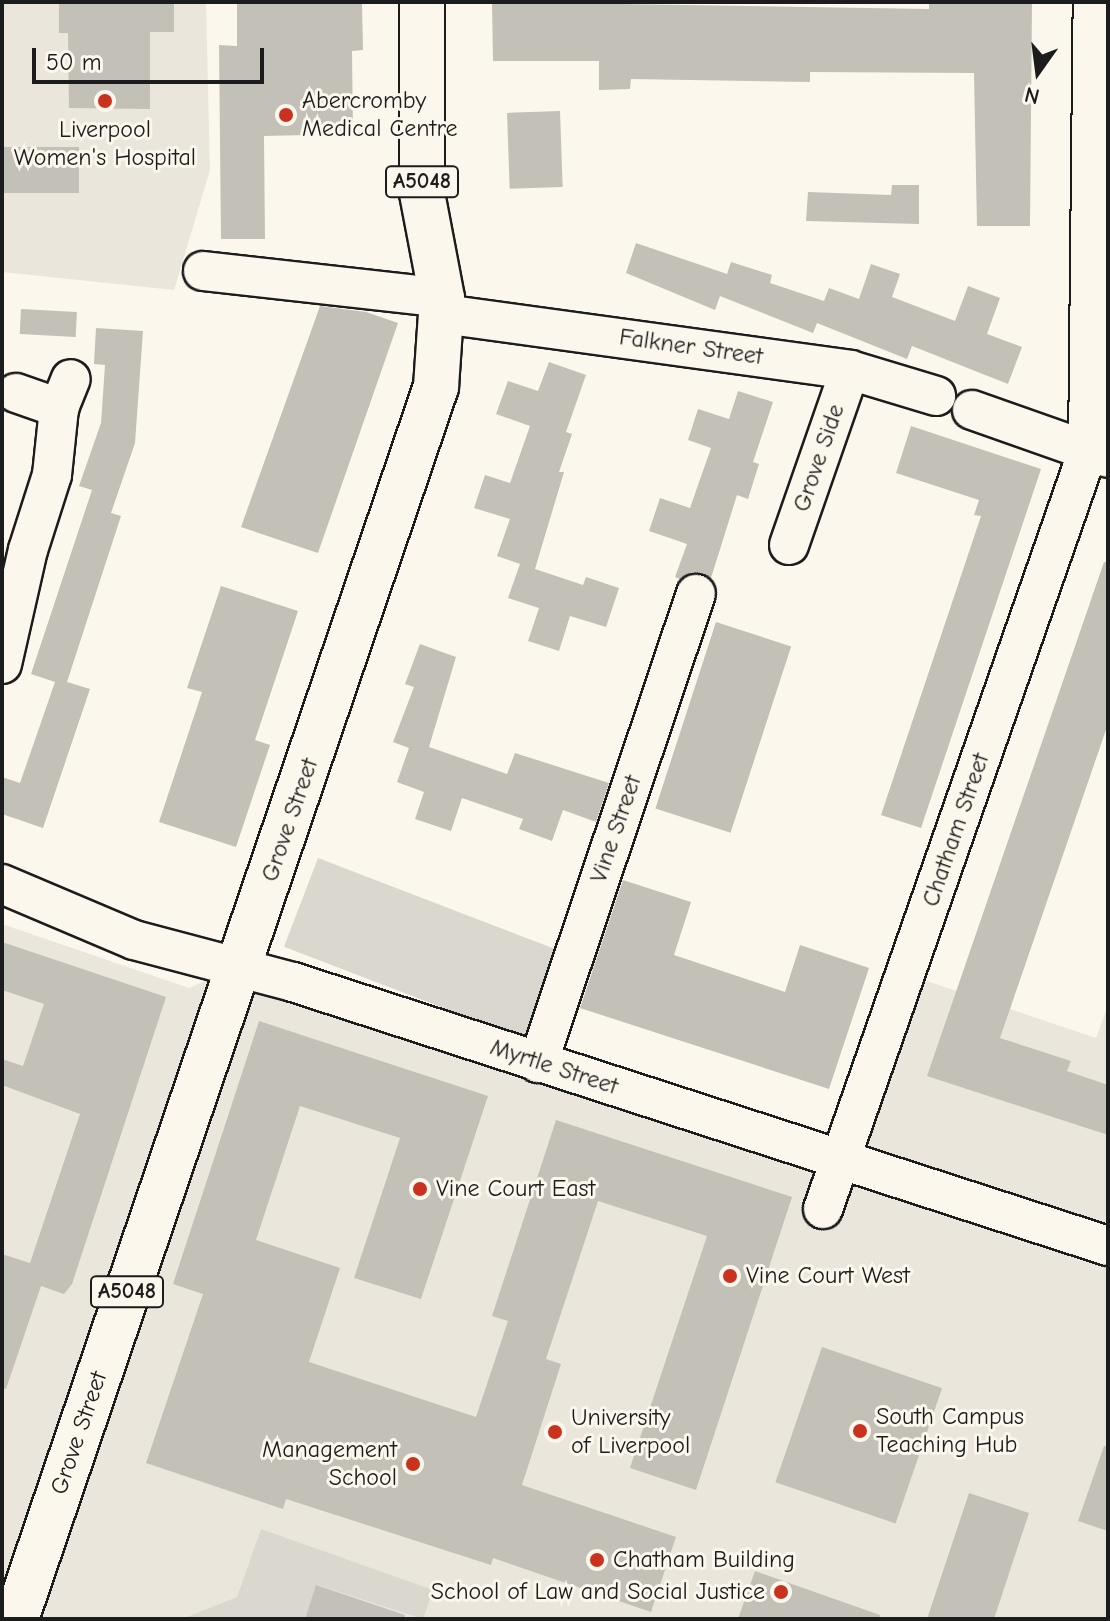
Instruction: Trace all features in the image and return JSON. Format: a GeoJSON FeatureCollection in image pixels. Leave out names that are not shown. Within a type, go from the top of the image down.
{"type":"FeatureCollection","features":[{"type":"Feature","properties":{"kind":"main road","name":"Grove Street"},"geometry":{"type":"LineString","coordinates":[[16,1619],[428,420],[442,359],[442,306],[422,193],[422,2]]}},
{"type":"Feature","properties":{"kind":"street","name":"Chatham Street"},"geometry":{"type":"LineString","coordinates":[[823,1209],[1098,454],[1093,249],[1093,2]]}},
{"type":"Feature","properties":{"kind":"street","name":"Falkner Street"},"geometry":{"type":"LineString","coordinates":[[203,271],[850,370],[936,396]]}},
{"type":"Feature","properties":{"kind":"street","name":"Grove Side"},"geometry":{"type":"LineString","coordinates":[[789,545],[850,370]]}},
{"type":"Feature","properties":{"kind":"street"},"geometry":{"type":"LineString","coordinates":[[2,664],[15,546],[52,475],[65,394],[16,393]]}},
{"type":"Feature","properties":{"kind":"street"},"geometry":{"type":"LineString","coordinates":[[972,410],[1098,454]]}},
{"type":"Feature","properties":{"kind":"street","name":"Vine Street"},"geometry":{"type":"LineString","coordinates":[[538,1063],[696,594]]}},
{"type":"Feature","properties":{"kind":"street","name":"Myrtle Street"},"geometry":{"type":"LineString","coordinates":[[2,884],[134,940],[240,966],[1108,1246]]}},
{"type":"Feature","properties":{"kind":"shaded area","name":"Liverpool Women's Hospital"},"geometry":{"type":"Polygon","coordinates":[[[2,2],[206,2],[210,170],[174,290],[2,272],[2,2]]]}},
{"type":"Feature","properties":{"kind":"shaded area"},"geometry":{"type":"Polygon","coordinates":[[[318,858],[558,950],[524,1039],[284,947],[318,858]]]}},
{"type":"Feature","properties":{"kind":"shaded area","name":"University of Liverpool"},"geometry":{"type":"Polygon","coordinates":[[[2,924],[189,988],[240,966],[841,1157],[906,974],[1096,1038],[1108,1005],[1108,1619],[2,1619],[2,924]]]}},
{"type":"Feature","properties":{"kind":"shaded area"},"geometry":{"type":"Polygon","coordinates":[[[261,1529],[433,1590],[423,1619],[317,1585],[305,1619],[182,1619],[237,1597],[261,1529]]]}},
{"type":"Feature","properties":{"kind":"building"},"geometry":{"type":"Polygon","coordinates":[[[59,2],[174,2],[174,32],[150,32],[150,109],[69,108],[68,33],[59,33],[59,2]]]}},
{"type":"Feature","properties":{"kind":"building","name":"Abercromby Medical Centre"},"geometry":{"type":"Polygon","coordinates":[[[237,2],[362,2],[363,50],[352,51],[353,134],[264,136],[265,239],[221,239],[219,45],[237,46],[237,2]]]}},
{"type":"Feature","properties":{"kind":"building"},"geometry":{"type":"Polygon","coordinates":[[[492,2],[929,9],[929,2],[1032,2],[1030,226],[977,226],[974,73],[810,72],[810,82],[631,79],[630,89],[599,90],[599,61],[493,61],[492,2]]]}},
{"type":"Feature","properties":{"kind":"building"},"geometry":{"type":"Polygon","coordinates":[[[560,111],[563,187],[510,189],[507,113],[560,111]]]}},
{"type":"Feature","properties":{"kind":"building"},"geometry":{"type":"Polygon","coordinates":[[[2,147],[79,147],[79,193],[2,193],[2,147]]]}},
{"type":"Feature","properties":{"kind":"building"},"geometry":{"type":"Polygon","coordinates":[[[892,185],[919,185],[919,224],[806,221],[808,192],[891,195],[892,185]]]}},
{"type":"Feature","properties":{"kind":"building"},"geometry":{"type":"Polygon","coordinates":[[[636,243],[727,274],[731,262],[772,275],[770,283],[824,301],[829,288],[859,299],[871,264],[900,274],[892,297],[955,321],[968,286],[1000,298],[987,334],[1022,347],[1008,384],[912,346],[907,359],[817,323],[813,333],[720,296],[715,310],[626,273],[636,243]]]}},
{"type":"Feature","properties":{"kind":"building"},"geometry":{"type":"Polygon","coordinates":[[[320,306],[366,312],[398,323],[318,553],[241,527],[320,306]]]}},
{"type":"Feature","properties":{"kind":"building"},"geometry":{"type":"Polygon","coordinates":[[[21,309],[77,312],[76,337],[20,334],[21,309]]]}},
{"type":"Feature","properties":{"kind":"building"},"geometry":{"type":"Polygon","coordinates":[[[96,328],[143,331],[135,443],[111,513],[121,516],[67,682],[90,689],[43,828],[2,814],[2,777],[20,783],[55,682],[31,674],[92,490],[79,486],[101,423],[105,365],[94,364],[96,328]]]}},
{"type":"Feature","properties":{"kind":"building"},"geometry":{"type":"Polygon","coordinates":[[[549,362],[586,375],[566,432],[572,434],[559,472],[564,472],[535,569],[583,585],[586,577],[619,588],[606,627],[570,616],[559,651],[528,641],[539,608],[508,598],[520,564],[497,556],[510,519],[474,508],[485,475],[510,483],[530,426],[496,414],[508,381],[538,391],[549,362]]]}},
{"type":"Feature","properties":{"kind":"building"},"geometry":{"type":"Polygon","coordinates":[[[738,391],[773,402],[753,462],[759,464],[748,499],[737,495],[711,578],[692,572],[680,579],[675,577],[687,544],[649,531],[660,498],[690,508],[711,448],[688,440],[698,409],[729,419],[738,391]]]}},
{"type":"Feature","properties":{"kind":"building"},"geometry":{"type":"Polygon","coordinates":[[[911,426],[1041,469],[921,828],[881,815],[981,516],[974,515],[979,500],[896,473],[911,426]]]}},
{"type":"Feature","properties":{"kind":"building"},"geometry":{"type":"Polygon","coordinates":[[[1104,562],[1108,563],[1108,724],[1000,1038],[1071,1061],[1067,1071],[1108,1085],[1108,1135],[927,1076],[1104,562]]]}},
{"type":"Feature","properties":{"kind":"building"},"geometry":{"type":"Polygon","coordinates":[[[221,586],[298,611],[255,740],[270,745],[236,847],[159,822],[202,692],[187,688],[221,586]]]}},
{"type":"Feature","properties":{"kind":"building"},"geometry":{"type":"Polygon","coordinates":[[[716,622],[791,646],[731,833],[655,808],[716,622]]]}},
{"type":"Feature","properties":{"kind":"building"},"geometry":{"type":"Polygon","coordinates":[[[420,644],[456,657],[429,747],[507,774],[515,753],[609,783],[596,822],[563,810],[552,841],[519,829],[523,819],[462,798],[451,831],[415,819],[424,792],[397,782],[409,748],[393,742],[414,687],[405,684],[420,644]]]}},
{"type":"Feature","properties":{"kind":"building"},"geometry":{"type":"Polygon","coordinates":[[[623,880],[691,902],[674,955],[785,992],[800,945],[869,968],[829,1089],[580,1008],[623,880]]]}},
{"type":"Feature","properties":{"kind":"building"},"geometry":{"type":"Polygon","coordinates":[[[2,942],[166,997],[72,1284],[64,1294],[41,1286],[6,1389],[2,1388],[2,1254],[30,1263],[80,1114],[2,1085],[2,1059],[23,1066],[44,1004],[2,990],[2,942]]]}},
{"type":"Feature","properties":{"kind":"building"},"geometry":{"type":"Polygon","coordinates":[[[259,1021],[488,1096],[421,1299],[354,1278],[400,1138],[300,1106],[256,1240],[340,1268],[309,1362],[476,1417],[508,1321],[492,1316],[556,1120],[792,1197],[696,1490],[630,1468],[707,1236],[598,1201],[546,1359],[561,1364],[522,1485],[676,1537],[651,1612],[493,1558],[491,1565],[286,1499],[283,1509],[146,1463],[203,1294],[173,1284],[259,1021]]]}},
{"type":"Feature","properties":{"kind":"building","name":"South Campus Teaching Hub"},"geometry":{"type":"Polygon","coordinates":[[[822,1347],[942,1388],[896,1524],[775,1482],[822,1347]]]}},
{"type":"Feature","properties":{"kind":"building"},"geometry":{"type":"Polygon","coordinates":[[[1104,1446],[1108,1447],[1108,1531],[1078,1521],[1104,1446]]]}},
{"type":"Feature","properties":{"kind":"building"},"geometry":{"type":"Polygon","coordinates":[[[969,1493],[1029,1513],[994,1619],[927,1619],[969,1493]]]}},
{"type":"Feature","properties":{"kind":"building","name":"School of Law and Social Justice"},"geometry":{"type":"Polygon","coordinates":[[[755,1571],[880,1615],[879,1619],[738,1619],[755,1571]]]}},
{"type":"Feature","properties":{"kind":"building"},"geometry":{"type":"Polygon","coordinates":[[[316,1585],[405,1615],[404,1619],[305,1619],[316,1585]]]}},
{"type":"Feature","properties":{"kind":"place","name":"Liverpool Women's Hospital"},"geometry":{"type":"Point","coordinates":[105,101]}},
{"type":"Feature","properties":{"kind":"place","name":"Abercromby Medical Centre"},"geometry":{"type":"Point","coordinates":[286,115]}},
{"type":"Feature","properties":{"kind":"place","name":"Vine Court East"},"geometry":{"type":"Point","coordinates":[420,1189]}},
{"type":"Feature","properties":{"kind":"place","name":"Vine Court West"},"geometry":{"type":"Point","coordinates":[730,1276]}},
{"type":"Feature","properties":{"kind":"place","name":"South Campus Teaching Hub"},"geometry":{"type":"Point","coordinates":[860,1431]}},
{"type":"Feature","properties":{"kind":"place","name":"University of Liverpool"},"geometry":{"type":"Point","coordinates":[555,1432]}},
{"type":"Feature","properties":{"kind":"place","name":"Management School"},"geometry":{"type":"Point","coordinates":[413,1464]}},
{"type":"Feature","properties":{"kind":"place","name":"Chatham Building"},"geometry":{"type":"Point","coordinates":[597,1560]}},
{"type":"Feature","properties":{"kind":"place","name":"School of Law and Social Justice"},"geometry":{"type":"Point","coordinates":[781,1592]}}]}
